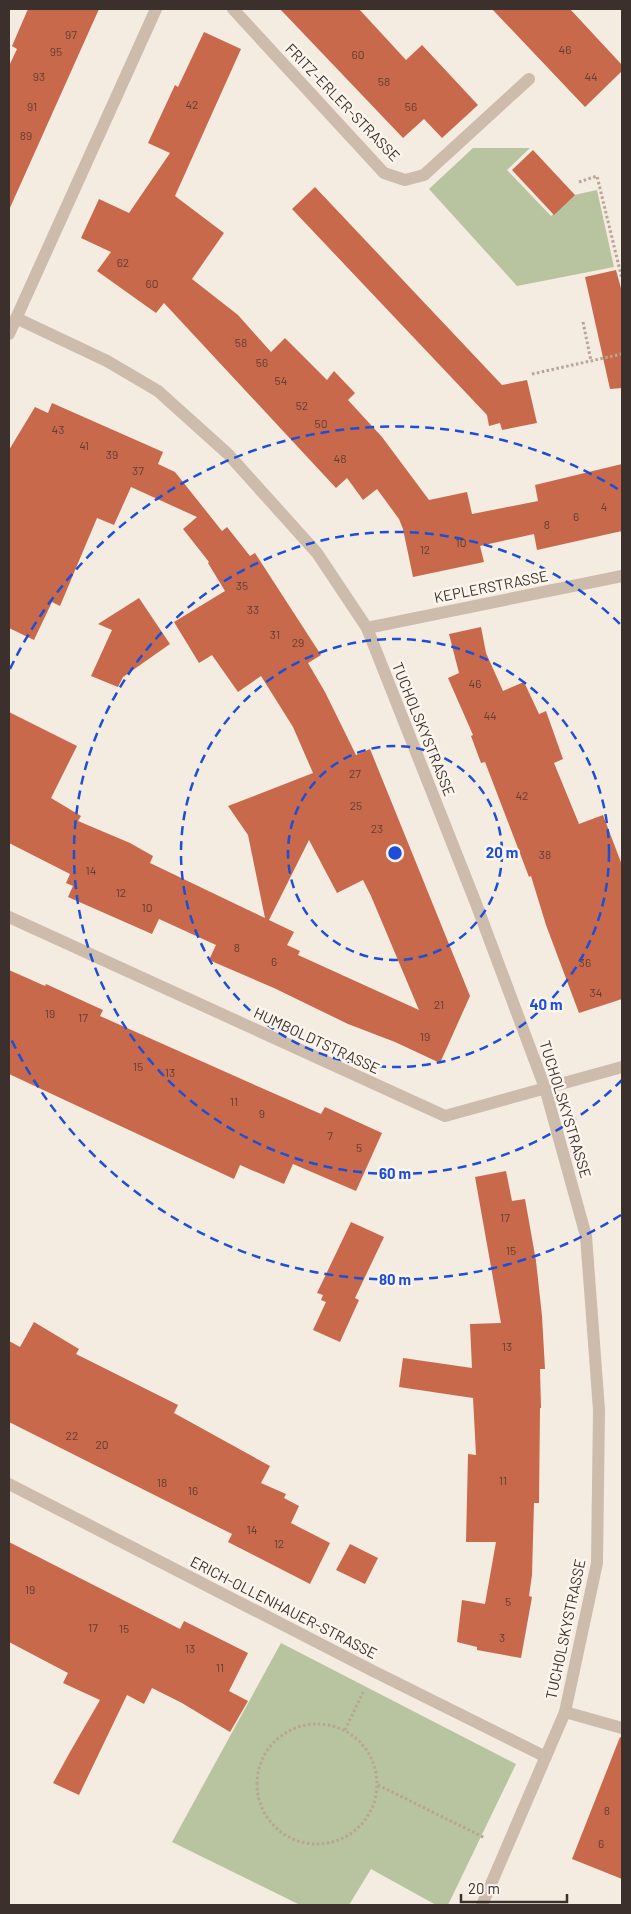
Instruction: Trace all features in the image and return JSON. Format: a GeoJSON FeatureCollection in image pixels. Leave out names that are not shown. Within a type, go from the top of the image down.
{"type":"FeatureCollection","features":[{"type":"Feature","properties":{"kind":"street"},"geometry":{"type":"LineString","coordinates":[[9,334],[156,9]]}},
{"type":"Feature","properties":{"kind":"street","name":"FRITZ-ERLER-STRASSE"},"geometry":{"type":"LineString","coordinates":[[233,9],[384,173],[405,180],[424,175],[529,79]]}},
{"type":"Feature","properties":{"kind":"street","name":"TUCHOLSKYSTRASSE"},"geometry":{"type":"LineString","coordinates":[[16,318],[107,361],[158,391],[228,454],[317,553],[366,628],[475,901],[545,1088],[586,1236],[599,1410],[597,1563],[565,1712],[482,1905]]}},
{"type":"Feature","properties":{"kind":"street","name":"KEPLERSTRASSE"},"geometry":{"type":"LineString","coordinates":[[366,628],[622,576]]}},
{"type":"Feature","properties":{"kind":"street","name":"HUMBOLDTSTRASSE"},"geometry":{"type":"LineString","coordinates":[[9,917],[444,1116],[622,1067]]}},
{"type":"Feature","properties":{"kind":"street","name":"ERICH-OLLENHAUER-STRASSE"},"geometry":{"type":"LineString","coordinates":[[9,1484],[373,1671],[546,1757]]}},
{"type":"Feature","properties":{"kind":"street"},"geometry":{"type":"LineString","coordinates":[[565,1712],[622,1728]]}},
{"type":"Feature","properties":{"kind":"path"},"geometry":{"type":"LineString","coordinates":[[579,182],[597,176],[622,279]]}},
{"type":"Feature","properties":{"kind":"path"},"geometry":{"type":"LineString","coordinates":[[582,322],[591,361]]}},
{"type":"Feature","properties":{"kind":"path"},"geometry":{"type":"LineString","coordinates":[[532,374],[622,354]]}},
{"type":"Feature","properties":{"kind":"path"},"geometry":{"type":"LineString","coordinates":[[345,1730],[373,1671]]}},
{"type":"Feature","properties":{"kind":"path"},"geometry":{"type":"LineString","coordinates":[[323,1724],[345,1730],[363,1744],[374,1764],[378,1785],[372,1810],[356,1830],[334,1842],[309,1843],[286,1835],[267,1818],[258,1797],[258,1774],[266,1752],[280,1736],[301,1725],[323,1724]]}},
{"type":"Feature","properties":{"kind":"path"},"geometry":{"type":"LineString","coordinates":[[378,1785],[507,1848]]}},
{"type":"Feature","properties":{"kind":"green space"},"geometry":{"type":"Polygon","coordinates":[[[473,148],[530,148],[507,170],[551,216],[574,195],[597,190],[614,267],[517,286],[429,189],[473,148]]]}},
{"type":"Feature","properties":{"kind":"green space"},"geometry":{"type":"Polygon","coordinates":[[[281,1643],[516,1764],[448,1905],[436,1905],[371,1869],[349,1905],[300,1905],[172,1842],[281,1643]]]}},
{"type":"Feature","properties":{"kind":"building"},"geometry":{"type":"Polygon","coordinates":[[[28,9],[99,9],[9,210],[9,66],[17,49],[12,46],[28,9]]]}},
{"type":"Feature","properties":{"kind":"building"},"geometry":{"type":"Polygon","coordinates":[[[280,9],[359,9],[406,60],[422,45],[478,105],[442,138],[424,119],[403,138],[280,9]]]}},
{"type":"Feature","properties":{"kind":"building"},"geometry":{"type":"Polygon","coordinates":[[[492,9],[570,9],[622,65],[622,71],[585,107],[492,9]]]}},
{"type":"Feature","properties":{"kind":"building"},"geometry":{"type":"Polygon","coordinates":[[[204,32],[241,49],[175,196],[224,233],[192,279],[238,315],[271,352],[285,338],[327,380],[334,371],[355,393],[348,400],[382,437],[429,500],[467,492],[472,514],[538,501],[535,485],[622,464],[622,531],[537,550],[534,534],[480,546],[484,562],[413,577],[403,529],[399,519],[377,489],[363,500],[347,478],[336,488],[164,303],[156,313],[97,271],[111,252],[81,238],[99,199],[129,213],[170,153],[148,143],[175,85],[178,87],[204,32]]]}},
{"type":"Feature","properties":{"kind":"building"},"geometry":{"type":"Polygon","coordinates":[[[533,150],[575,195],[554,215],[512,170],[533,150]]]}},
{"type":"Feature","properties":{"kind":"building"},"geometry":{"type":"Polygon","coordinates":[[[315,187],[502,385],[527,380],[537,423],[502,430],[500,423],[489,426],[487,415],[292,209],[315,187]]]}},
{"type":"Feature","properties":{"kind":"building"},"geometry":{"type":"Polygon","coordinates":[[[616,270],[622,292],[622,388],[610,389],[585,277],[616,270]]]}},
{"type":"Feature","properties":{"kind":"building"},"geometry":{"type":"Polygon","coordinates":[[[52,403],[163,452],[158,464],[175,472],[222,531],[227,527],[250,556],[255,553],[321,655],[308,663],[325,692],[356,755],[370,749],[470,996],[440,1063],[395,1042],[348,1024],[274,988],[209,960],[216,945],[159,919],[152,934],[68,897],[73,886],[66,883],[70,874],[9,843],[9,712],[77,746],[51,798],[81,816],[78,821],[130,843],[153,856],[150,863],[265,918],[248,835],[228,806],[313,773],[293,727],[261,676],[238,692],[212,655],[199,663],[174,622],[225,591],[209,562],[183,529],[197,517],[131,487],[114,525],[97,518],[60,606],[52,602],[34,640],[9,628],[9,450],[35,407],[48,413],[52,403]],[[309,840],[269,920],[294,932],[287,945],[300,951],[298,955],[419,1010],[363,880],[337,893],[309,840]]]}},
{"type":"Feature","properties":{"kind":"building"},"geometry":{"type":"Polygon","coordinates":[[[139,598],[170,644],[123,677],[118,687],[91,676],[112,630],[98,624],[139,598]]]}},
{"type":"Feature","properties":{"kind":"building"},"geometry":{"type":"Polygon","coordinates":[[[481,627],[486,653],[503,691],[524,682],[539,714],[546,711],[563,759],[554,763],[579,824],[603,815],[622,865],[622,999],[579,1013],[546,925],[531,876],[529,877],[485,762],[481,763],[471,736],[473,735],[448,678],[459,673],[449,634],[481,627]]]}},
{"type":"Feature","properties":{"kind":"building"},"geometry":{"type":"Polygon","coordinates":[[[9,970],[45,986],[46,984],[103,1010],[100,1016],[321,1114],[325,1107],[382,1133],[356,1191],[293,1164],[284,1184],[240,1165],[234,1179],[9,1074],[9,970]]]}},
{"type":"Feature","properties":{"kind":"building"},"geometry":{"type":"Polygon","coordinates":[[[506,1171],[512,1201],[525,1199],[536,1261],[545,1369],[540,1369],[539,1503],[534,1503],[532,1575],[529,1596],[532,1597],[521,1658],[477,1650],[477,1647],[457,1642],[462,1600],[485,1604],[496,1542],[466,1542],[468,1454],[476,1455],[473,1398],[399,1387],[403,1358],[472,1368],[470,1324],[501,1323],[475,1177],[506,1171]]]}},
{"type":"Feature","properties":{"kind":"building"},"geometry":{"type":"Polygon","coordinates":[[[351,1222],[384,1237],[355,1298],[359,1300],[340,1342],[313,1330],[326,1302],[321,1300],[323,1295],[317,1293],[351,1222]]]}},
{"type":"Feature","properties":{"kind":"building"},"geometry":{"type":"Polygon","coordinates":[[[34,1322],[79,1349],[76,1354],[178,1405],[174,1413],[270,1466],[261,1483],[286,1494],[284,1498],[299,1506],[291,1523],[330,1543],[310,1584],[228,1542],[232,1534],[9,1422],[9,1341],[20,1347],[34,1322]]]}},
{"type":"Feature","properties":{"kind":"building"},"geometry":{"type":"Polygon","coordinates":[[[9,1542],[180,1629],[184,1621],[248,1653],[229,1691],[248,1701],[230,1732],[182,1703],[152,1688],[144,1704],[127,1695],[79,1795],[53,1783],[100,1700],[63,1683],[68,1673],[9,1642],[9,1542]]]}},
{"type":"Feature","properties":{"kind":"building"},"geometry":{"type":"Polygon","coordinates":[[[350,1544],[378,1558],[365,1584],[336,1570],[350,1544]]]}},
{"type":"Feature","properties":{"kind":"building"},"geometry":{"type":"Polygon","coordinates":[[[620,1737],[622,1738],[622,1879],[572,1859],[620,1737]]]}}]}
